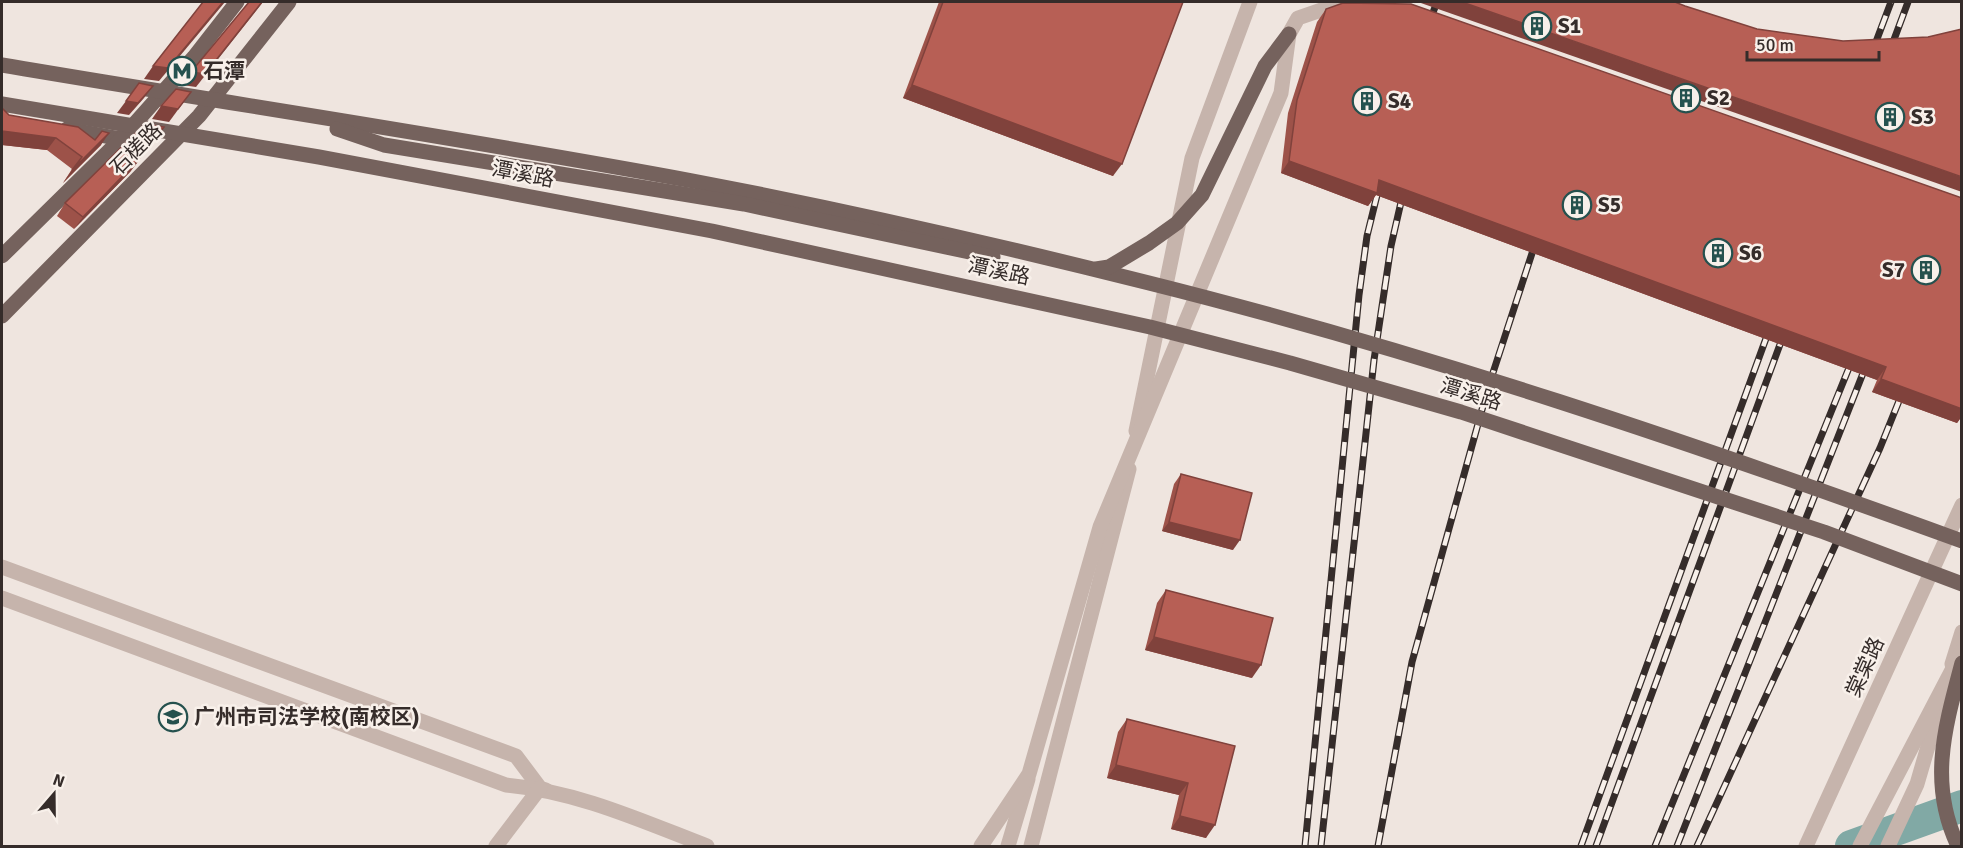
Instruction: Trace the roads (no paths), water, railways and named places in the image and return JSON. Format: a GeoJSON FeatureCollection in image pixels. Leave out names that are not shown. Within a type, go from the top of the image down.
{"type":"FeatureCollection","features":[{"type":"Feature","properties":{"kind":"main road","name":"石槎路"},"geometry":{"type":"LineString","coordinates":[[2,256],[121,139],[194,57],[237,2]]}},
{"type":"Feature","properties":{"kind":"main road","name":"石槎路"},"geometry":{"type":"LineString","coordinates":[[2,316],[199,116],[289,2]]}},
{"type":"Feature","properties":{"kind":"main road"},"geometry":{"type":"LineString","coordinates":[[288,113],[384,144],[744,204],[1060,271],[1084,272],[1109,267],[1149,243],[1177,223],[1202,195],[1265,66],[1289,34]]}},
{"type":"Feature","properties":{"kind":"main road","name":"潭溪路"},"geometry":{"type":"LineString","coordinates":[[2,64],[692,181],[868,218],[1150,283],[1482,377],[1699,447],[1962,541]]}},
{"type":"Feature","properties":{"kind":"main road","name":"潭溪路"},"geometry":{"type":"LineString","coordinates":[[2,104],[319,157],[701,229],[1150,327],[1290,363],[1461,412],[1824,532],[1962,584]]}},
{"type":"Feature","properties":{"kind":"main road"},"geometry":{"type":"LineString","coordinates":[[2,118],[121,139]]}},
{"type":"Feature","properties":{"kind":"main road"},"geometry":{"type":"LineString","coordinates":[[1958,846],[1942,801],[1941,752],[1962,663]]}},
{"type":"Feature","properties":{"kind":"street"},"geometry":{"type":"LineString","coordinates":[[1031,846],[1126,482],[1192,158],[1250,2]]}},
{"type":"Feature","properties":{"kind":"street"},"geometry":{"type":"LineString","coordinates":[[1008,846],[1100,527],[1281,93],[1289,34],[1298,18],[1332,6],[1368,7]]}},
{"type":"Feature","properties":{"kind":"street","name":"棠棠路"},"geometry":{"type":"LineString","coordinates":[[1806,846],[1928,578],[1958,522],[1962,505]]}},
{"type":"Feature","properties":{"kind":"street"},"geometry":{"type":"LineString","coordinates":[[2,567],[516,756],[540,788],[686,846]]}},
{"type":"Feature","properties":{"kind":"street"},"geometry":{"type":"LineString","coordinates":[[1928,578],[1962,589]]}},
{"type":"Feature","properties":{"kind":"street"},"geometry":{"type":"LineString","coordinates":[[2,598],[506,784],[540,788],[623,813],[707,846]]}},
{"type":"Feature","properties":{"kind":"street"},"geometry":{"type":"LineString","coordinates":[[1888,846],[1917,784],[1962,632]]}},
{"type":"Feature","properties":{"kind":"street"},"geometry":{"type":"LineString","coordinates":[[1860,846],[1962,651]]}},
{"type":"Feature","properties":{"kind":"street"},"geometry":{"type":"LineString","coordinates":[[1931,736],[1962,684]]}},
{"type":"Feature","properties":{"kind":"street"},"geometry":{"type":"LineString","coordinates":[[981,846],[1029,774]]}},
{"type":"Feature","properties":{"kind":"street"},"geometry":{"type":"LineString","coordinates":[[496,846],[540,788]]}},
{"type":"Feature","properties":{"kind":"waterway"},"geometry":{"type":"LineString","coordinates":[[1851,846],[1962,806]]}},
{"type":"Feature","properties":{"kind":"railway"},"geometry":{"type":"LineString","coordinates":[[1427,28],[1437,2]]}},
{"type":"Feature","properties":{"kind":"railway"},"geometry":{"type":"LineString","coordinates":[[1871,55],[1891,2]]}},
{"type":"Feature","properties":{"kind":"railway"},"geometry":{"type":"LineString","coordinates":[[1889,53],[1908,2]]}},
{"type":"Feature","properties":{"kind":"railway"},"geometry":{"type":"LineString","coordinates":[[1305,846],[1359,295],[1367,236],[1381,179]]}},
{"type":"Feature","properties":{"kind":"railway"},"geometry":{"type":"LineString","coordinates":[[1321,846],[1374,360],[1391,246],[1404,189]]}},
{"type":"Feature","properties":{"kind":"railway"},"geometry":{"type":"LineString","coordinates":[[1378,846],[1412,662],[1488,388],[1537,238]]}},
{"type":"Feature","properties":{"kind":"railway"},"geometry":{"type":"LineString","coordinates":[[1581,846],[1772,322]]}},
{"type":"Feature","properties":{"kind":"railway"},"geometry":{"type":"LineString","coordinates":[[1596,846],[1786,328]]}},
{"type":"Feature","properties":{"kind":"railway"},"geometry":{"type":"LineString","coordinates":[[1655,846],[1855,353]]}},
{"type":"Feature","properties":{"kind":"railway"},"geometry":{"type":"LineString","coordinates":[[1677,846],[1869,358]]}},
{"type":"Feature","properties":{"kind":"railway"},"geometry":{"type":"LineString","coordinates":[[1697,846],[1880,448],[1905,386]]}},
{"type":"Feature","properties":{"kind":"place","name":"S1"},"geometry":{"type":"Point","coordinates":[1537,26]}},
{"type":"Feature","properties":{"kind":"place","name":"石潭"},"geometry":{"type":"Point","coordinates":[182,71]}},
{"type":"Feature","properties":{"kind":"place","name":"S2"},"geometry":{"type":"Point","coordinates":[1686,98]}},
{"type":"Feature","properties":{"kind":"place","name":"S4"},"geometry":{"type":"Point","coordinates":[1367,101]}},
{"type":"Feature","properties":{"kind":"place","name":"S3"},"geometry":{"type":"Point","coordinates":[1890,117]}},
{"type":"Feature","properties":{"kind":"place","name":"S5"},"geometry":{"type":"Point","coordinates":[1577,205]}},
{"type":"Feature","properties":{"kind":"place","name":"S6"},"geometry":{"type":"Point","coordinates":[1718,253]}},
{"type":"Feature","properties":{"kind":"place","name":"S7"},"geometry":{"type":"Point","coordinates":[1926,270]}},
{"type":"Feature","properties":{"kind":"place","name":"广州市司法学校(南校区)"},"geometry":{"type":"Point","coordinates":[173,717]}}]}
